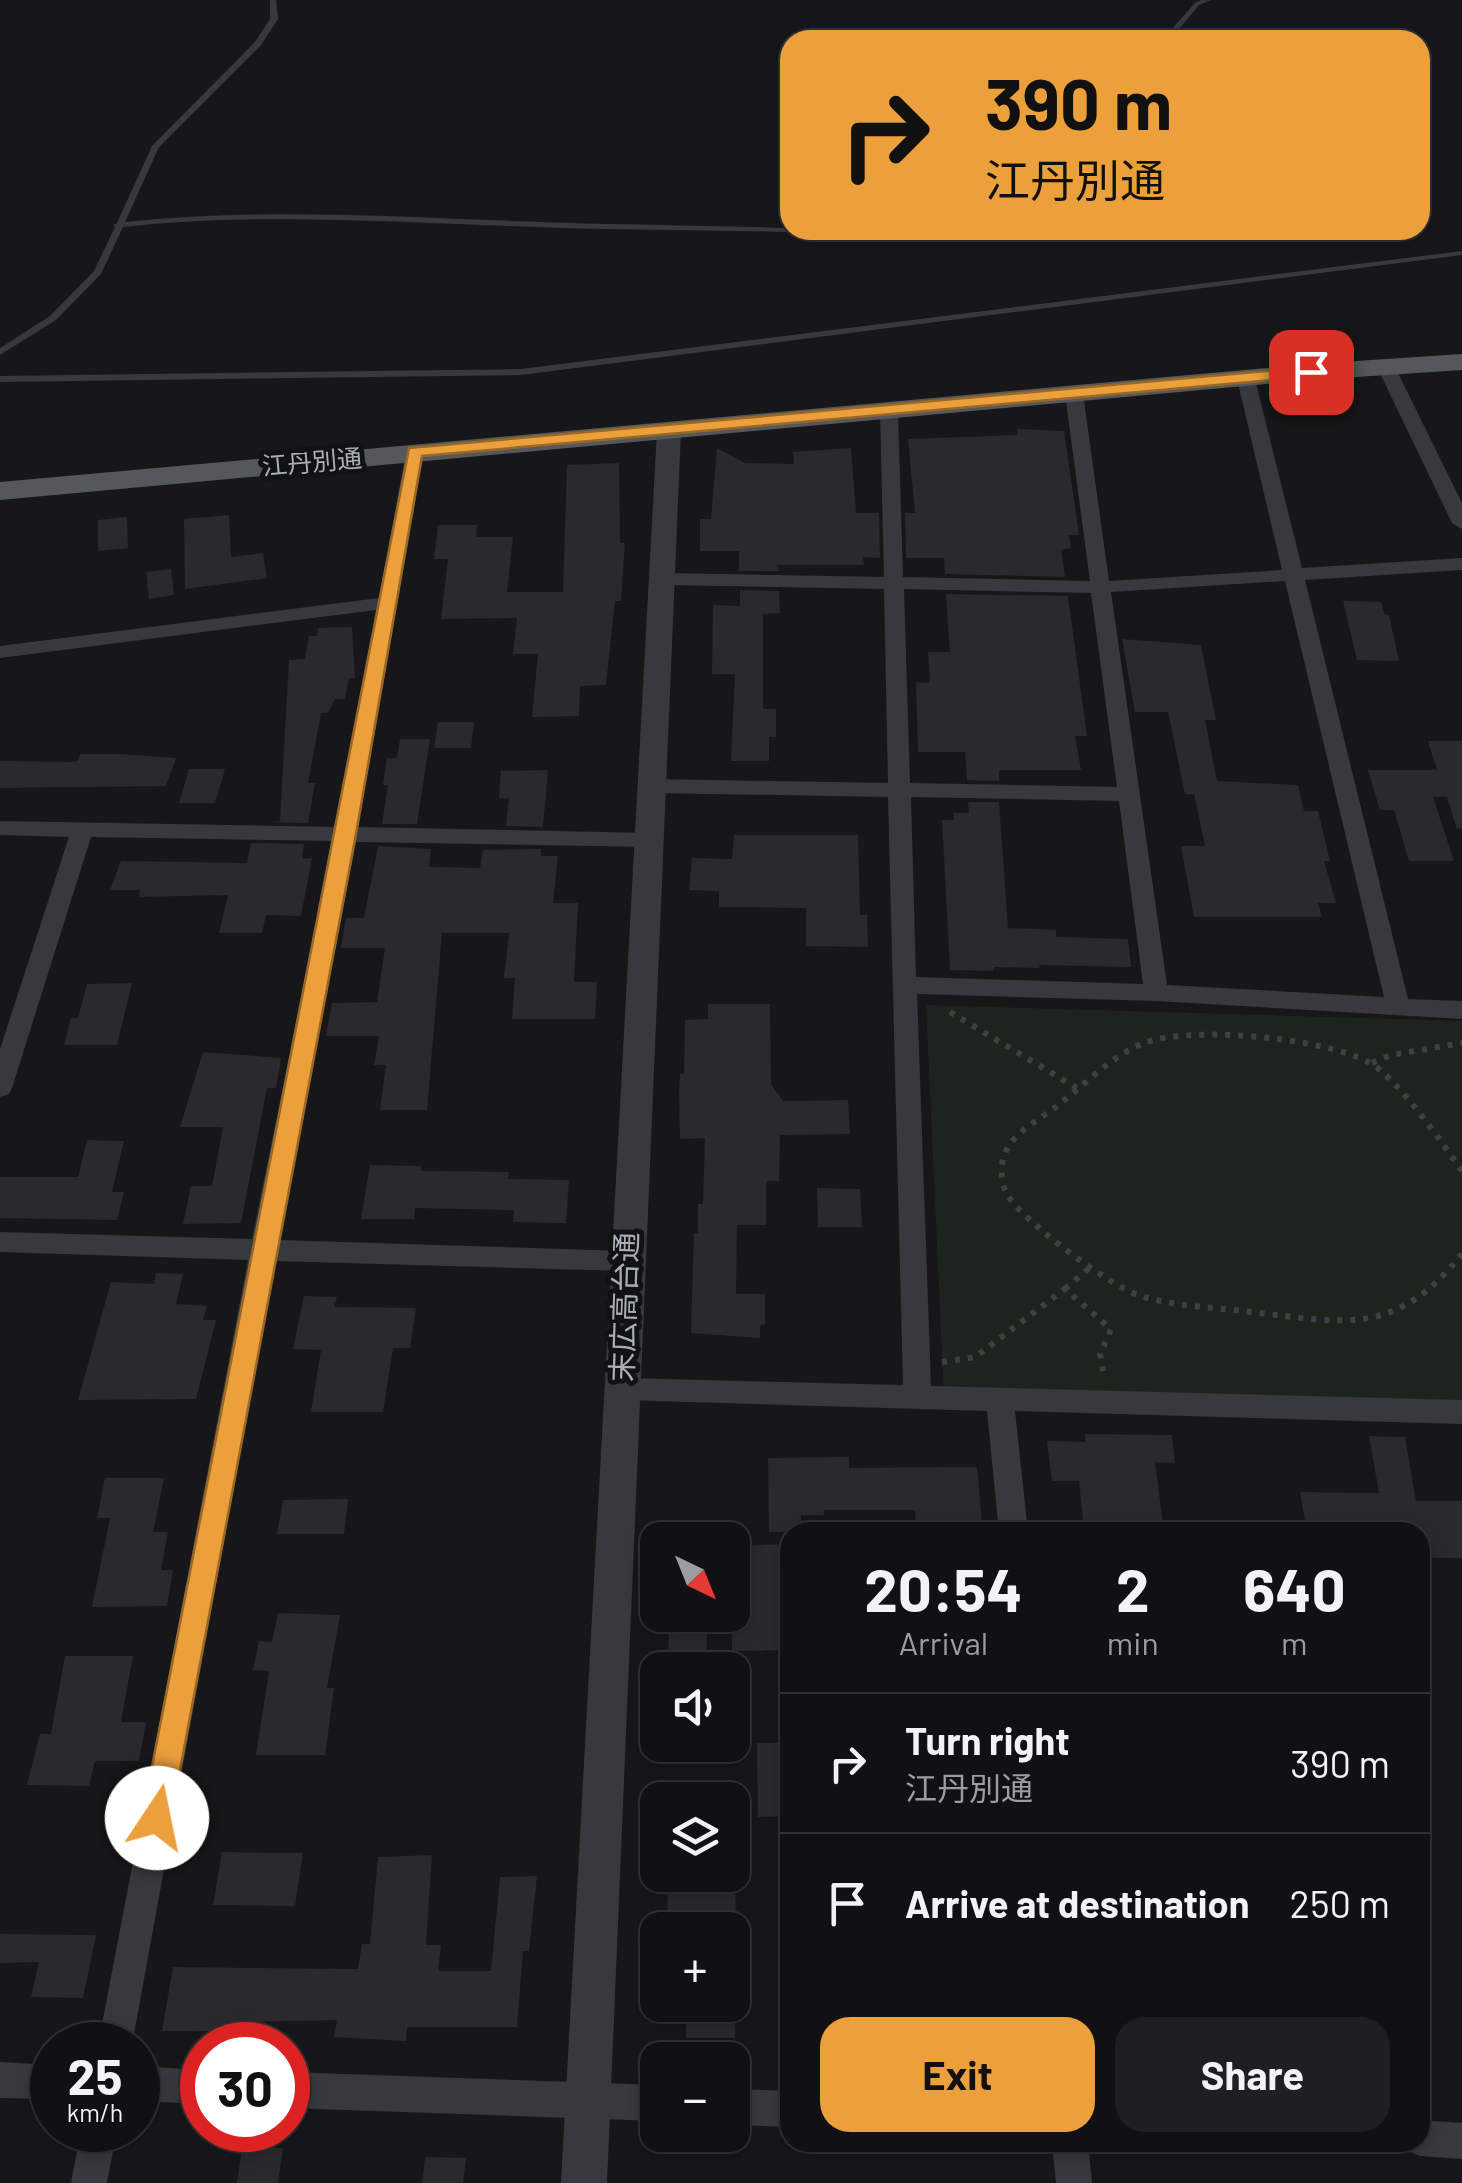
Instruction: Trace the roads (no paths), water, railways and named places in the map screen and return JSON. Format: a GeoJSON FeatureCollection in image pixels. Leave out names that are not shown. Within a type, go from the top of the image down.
{"type":"FeatureCollection","features":[{"type":"Feature","properties":{"kind":"main road","name":"江丹別通"},"geometry":{"type":"LineString","coordinates":[[0,491],[1462,362]]}},
{"type":"Feature","properties":{"kind":"street"},"geometry":{"type":"LineString","coordinates":[[1386,367],[1462,523]]}},
{"type":"Feature","properties":{"kind":"street"},"geometry":{"type":"LineString","coordinates":[[1246,379],[1290,576],[1399,1009]]}},
{"type":"Feature","properties":{"kind":"street"},"geometry":{"type":"LineString","coordinates":[[1074,394],[1132,794],[1156,993]]}},
{"type":"Feature","properties":{"kind":"street"},"geometry":{"type":"LineString","coordinates":[[889,412],[915,1367],[919,1399]]}},
{"type":"Feature","properties":{"kind":"street","name":"末広高台通"},"geometry":{"type":"LineString","coordinates":[[584,2183],[626,1261],[670,431]]}},
{"type":"Feature","properties":{"kind":"street"},"geometry":{"type":"LineString","coordinates":[[118,2022],[263,1251],[346,834],[414,452]]}},
{"type":"Feature","properties":{"kind":"street"},"geometry":{"type":"LineString","coordinates":[[662,579],[1101,587],[1462,564]]}},
{"type":"Feature","properties":{"kind":"street"},"geometry":{"type":"LineString","coordinates":[[0,652],[386,603]]}},
{"type":"Feature","properties":{"kind":"street"},"geometry":{"type":"LineString","coordinates":[[651,786],[1132,794]]}},
{"type":"Feature","properties":{"kind":"street"},"geometry":{"type":"LineString","coordinates":[[0,828],[651,840]]}},
{"type":"Feature","properties":{"kind":"street"},"geometry":{"type":"LineString","coordinates":[[0,1088],[82,830]]}},
{"type":"Feature","properties":{"kind":"street"},"geometry":{"type":"LineString","coordinates":[[906,995],[1156,993],[1462,1010]]}},
{"type":"Feature","properties":{"kind":"street"},"geometry":{"type":"LineString","coordinates":[[0,1242],[626,1261]]}},
{"type":"Feature","properties":{"kind":"street"},"geometry":{"type":"LineString","coordinates":[[623,1389],[1462,1412]]}},
{"type":"Feature","properties":{"kind":"street"},"geometry":{"type":"LineString","coordinates":[[1000,1402],[1012,1522]]}},
{"type":"Feature","properties":{"kind":"street"},"geometry":{"type":"LineString","coordinates":[[0,2080],[30,2081]]}},
{"type":"Feature","properties":{"kind":"street"},"geometry":{"type":"LineString","coordinates":[[310,2091],[640,2103]]}},
{"type":"Feature","properties":{"kind":"street"},"geometry":{"type":"LineString","coordinates":[[750,2107],[780,2108]]}},
{"type":"Feature","properties":{"kind":"street"},"geometry":{"type":"LineString","coordinates":[[1430,2139],[1462,2141]]}},
{"type":"Feature","properties":{"kind":"street"},"geometry":{"type":"LineString","coordinates":[[88,2183],[94,2152]]}},
{"type":"Feature","properties":{"kind":"street"},"geometry":{"type":"LineString","coordinates":[[1071,2152],[1074,2183]]}},
{"type":"Feature","properties":{"kind":"lane"},"geometry":{"type":"LineString","coordinates":[[0,352],[53,318],[98,272],[156,146],[258,43],[274,20],[273,0]]}},
{"type":"Feature","properties":{"kind":"lane"},"geometry":{"type":"LineString","coordinates":[[1174,30],[1196,4],[1208,0]]}},
{"type":"Feature","properties":{"kind":"lane"},"geometry":{"type":"LineString","coordinates":[[117,225],[194,214],[329,213],[478,222],[780,230]]}},
{"type":"Feature","properties":{"kind":"lane"},"geometry":{"type":"LineString","coordinates":[[0,379],[521,372],[1462,253]]}}]}
